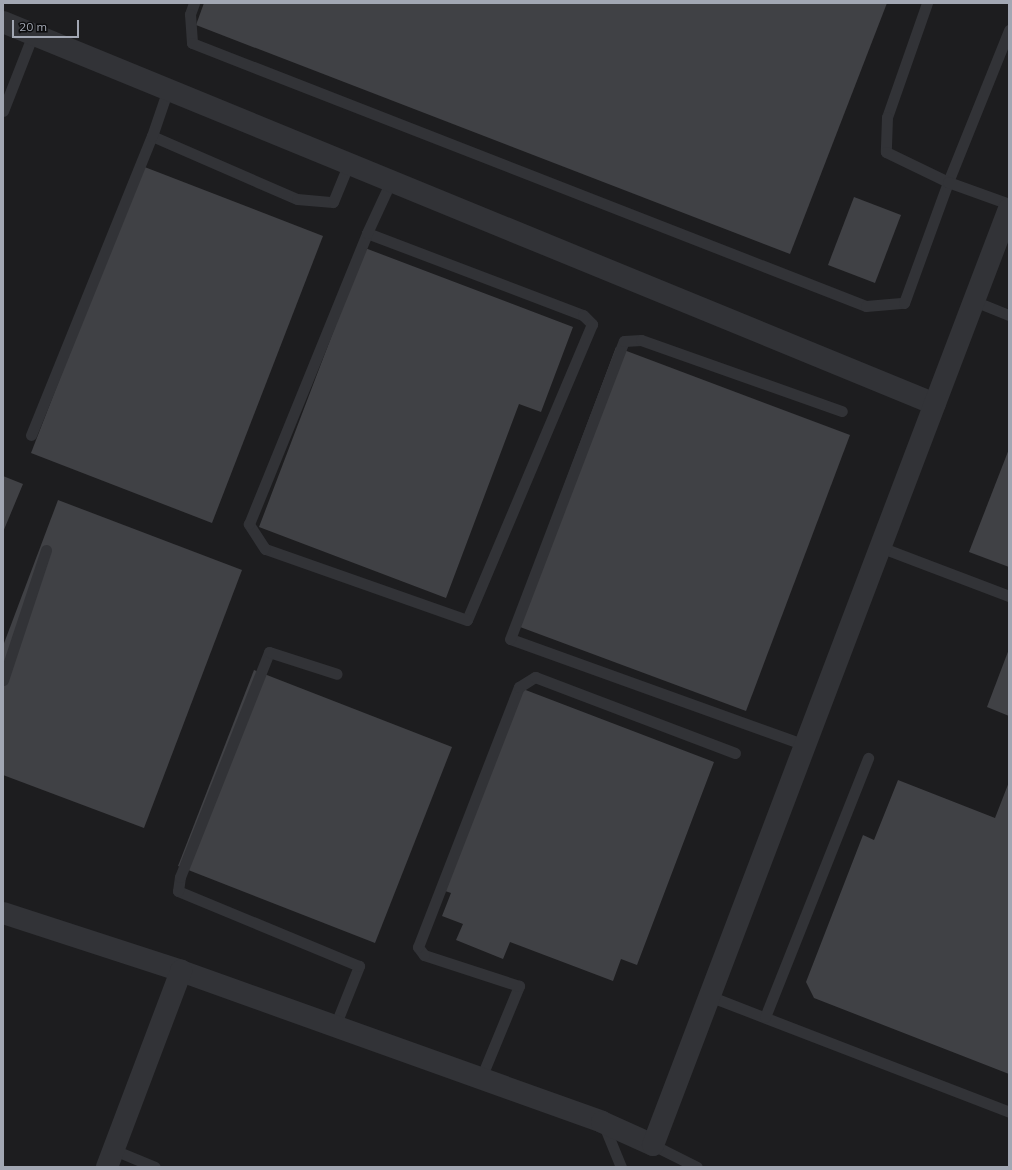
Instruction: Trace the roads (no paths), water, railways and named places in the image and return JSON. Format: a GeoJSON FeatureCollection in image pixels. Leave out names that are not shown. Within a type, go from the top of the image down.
{"type":"FeatureCollection","features":[{"type":"Feature","properties":{"kind":"street"},"geometry":{"type":"LineString","coordinates":[[3,22],[935,404]]}},
{"type":"Feature","properties":{"kind":"street"},"geometry":{"type":"LineString","coordinates":[[3,913],[181,971],[336,1026],[602,1122],[653,1145],[1009,209]]}},
{"type":"Feature","properties":{"kind":"street"},"geometry":{"type":"LineString","coordinates":[[110,1159],[181,971]]}},
{"type":"Feature","properties":{"kind":"lane"},"geometry":{"type":"LineString","coordinates":[[194,3],[190,14],[192,43],[866,306],[904,303],[948,182],[1009,30]]}},
{"type":"Feature","properties":{"kind":"lane"},"geometry":{"type":"LineString","coordinates":[[927,3],[887,117],[886,152],[948,182],[1009,204]]}},
{"type":"Feature","properties":{"kind":"lane"},"geometry":{"type":"LineString","coordinates":[[4,108],[33,34]]}},
{"type":"Feature","properties":{"kind":"lane"},"geometry":{"type":"LineString","coordinates":[[31,435],[152,136],[168,89]]}},
{"type":"Feature","properties":{"kind":"lane"},"geometry":{"type":"LineString","coordinates":[[152,136],[297,199],[333,202],[349,163]]}},
{"type":"Feature","properties":{"kind":"lane"},"geometry":{"type":"LineString","coordinates":[[368,234],[583,315],[592,324],[467,620],[265,549],[249,524],[368,234],[391,181]]}},
{"type":"Feature","properties":{"kind":"lane"},"geometry":{"type":"LineString","coordinates":[[974,301],[1009,315]]}},
{"type":"Feature","properties":{"kind":"lane"},"geometry":{"type":"LineString","coordinates":[[805,745],[510,639],[624,341],[641,340],[842,411]]}},
{"type":"Feature","properties":{"kind":"lane"},"geometry":{"type":"LineString","coordinates":[[880,547],[1009,596]]}},
{"type":"Feature","properties":{"kind":"lane"},"geometry":{"type":"LineString","coordinates":[[3,680],[46,550]]}},
{"type":"Feature","properties":{"kind":"lane"},"geometry":{"type":"LineString","coordinates":[[336,1026],[359,966],[178,891],[180,877],[269,652],[337,674]]}},
{"type":"Feature","properties":{"kind":"lane"},"geometry":{"type":"LineString","coordinates":[[481,1078],[519,986],[424,955],[418,947],[520,687],[535,677],[735,753]]}},
{"type":"Feature","properties":{"kind":"lane"},"geometry":{"type":"LineString","coordinates":[[765,1017],[868,758]]}},
{"type":"Feature","properties":{"kind":"lane"},"geometry":{"type":"LineString","coordinates":[[709,996],[1009,1112]]}},
{"type":"Feature","properties":{"kind":"lane"},"geometry":{"type":"LineString","coordinates":[[602,1122],[621,1167]]}},
{"type":"Feature","properties":{"kind":"lane"},"geometry":{"type":"LineString","coordinates":[[653,1145],[697,1167]]}},
{"type":"Feature","properties":{"kind":"lane"},"geometry":{"type":"LineString","coordinates":[[110,1159],[155,1167]]}}]}
